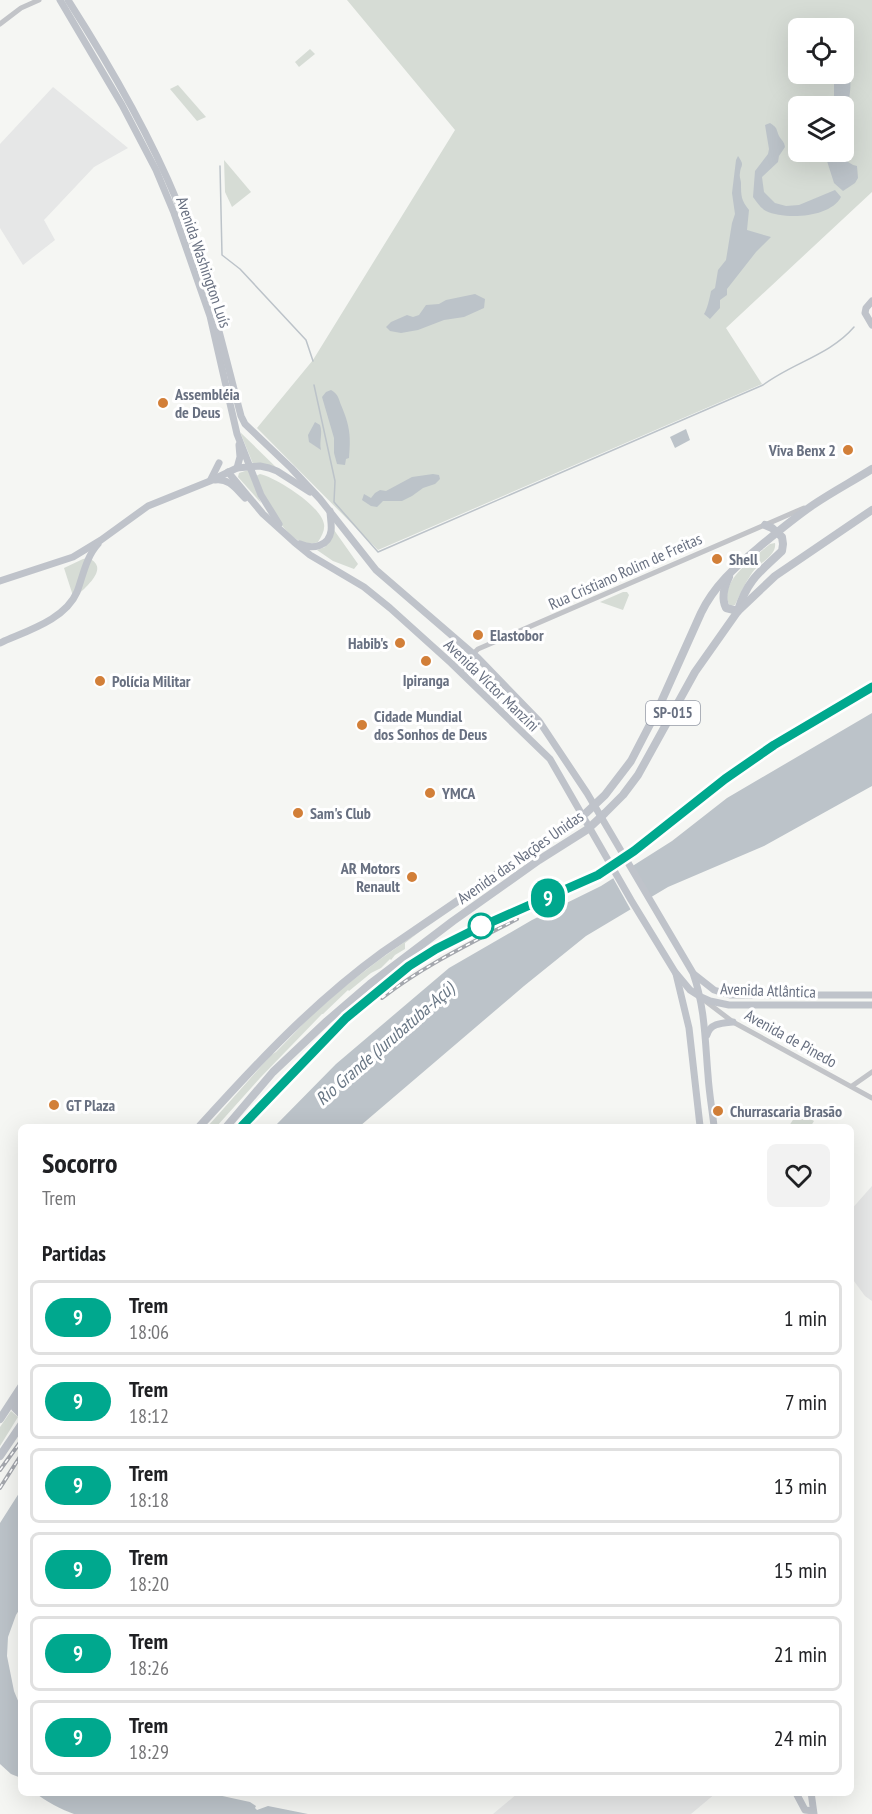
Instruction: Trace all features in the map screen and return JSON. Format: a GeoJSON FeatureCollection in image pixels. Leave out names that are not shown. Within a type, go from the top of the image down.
{"type":"FeatureCollection","features":[{"type":"Feature","properties":{"kind":"highway","name":"SP-015"},"geometry":{"type":"LineString","coordinates":[[814,504],[872,469]]}},
{"type":"Feature","properties":{"kind":"highway","name":"Avenida das Nações Unidas"},"geometry":{"type":"LineString","coordinates":[[202,1124],[262,1058],[314,1007],[350,976],[526,856],[586,813],[605,795],[631,761],[644,738],[709,597],[732,570],[814,504]]}},
{"type":"Feature","properties":{"kind":"highway","name":"Avenida das Nações Unidas"},"geometry":{"type":"LineString","coordinates":[[229,1124],[273,1072],[370,984],[453,921],[539,860],[588,829],[605,813],[638,775],[695,672],[738,611],[775,576],[872,510]]}},
{"type":"Feature","properties":{"kind":"highway"},"geometry":{"type":"LineString","coordinates":[[732,570],[724,589],[724,604],[731,610],[738,611],[742,597],[755,575],[782,551],[783,541],[777,532],[765,525]]}},
{"type":"Feature","properties":{"kind":"highway"},"geometry":{"type":"LineString","coordinates":[[0,1419],[18,1392]]}},
{"type":"Feature","properties":{"kind":"highway"},"geometry":{"type":"LineString","coordinates":[[18,1393],[14,1403],[18,1411]]}},
{"type":"Feature","properties":{"kind":"highway"},"geometry":{"type":"LineString","coordinates":[[0,1456],[18,1429]]}},
{"type":"Feature","properties":{"kind":"main road","name":"Avenida Washington Luís"},"geometry":{"type":"LineString","coordinates":[[60,0],[127,114],[156,170],[203,292],[237,434],[261,495],[276,521],[294,542]]}},
{"type":"Feature","properties":{"kind":"main road","name":"Avenida Washington Luís"},"geometry":{"type":"LineString","coordinates":[[70,1],[144,129],[178,203],[212,301],[244,423],[320,499]]}},
{"type":"Feature","properties":{"kind":"main road"},"geometry":{"type":"LineString","coordinates":[[872,302],[866,308],[865,313],[872,325]]}},
{"type":"Feature","properties":{"kind":"main road"},"geometry":{"type":"LineString","coordinates":[[237,434],[240,451],[237,468]]}},
{"type":"Feature","properties":{"kind":"main road"},"geometry":{"type":"LineString","coordinates":[[210,481],[219,463]]}},
{"type":"Feature","properties":{"kind":"main road"},"geometry":{"type":"LineString","coordinates":[[0,580],[73,557],[148,506],[237,468],[260,466],[277,471],[320,499]]}},
{"type":"Feature","properties":{"kind":"main road","name":"Avenida Víctor Manzini"},"geometry":{"type":"LineString","coordinates":[[228,472],[263,514],[294,542],[310,555],[364,587],[465,676],[550,759],[675,972]]}},
{"type":"Feature","properties":{"kind":"main road"},"geometry":{"type":"LineString","coordinates":[[210,481],[219,479],[227,481],[263,514]]}},
{"type":"Feature","properties":{"kind":"main road","name":"Avenida Víctor Manzini"},"geometry":{"type":"LineString","coordinates":[[320,499],[376,570],[472,653],[539,721],[587,793],[662,924],[693,973]]}},
{"type":"Feature","properties":{"kind":"main road"},"geometry":{"type":"LineString","coordinates":[[294,542],[306,547],[324,543],[332,530],[330,511]]}},
{"type":"Feature","properties":{"kind":"main road"},"geometry":{"type":"LineString","coordinates":[[0,643],[53,618],[66,609],[72,602],[91,554],[101,540]]}},
{"type":"Feature","properties":{"kind":"main road"},"geometry":{"type":"LineString","coordinates":[[675,972],[689,1028],[700,1124]]}},
{"type":"Feature","properties":{"kind":"main road","name":"Avenida Atlântica"},"geometry":{"type":"LineString","coordinates":[[675,972],[690,990],[700,997],[729,1005],[872,1005]]}},
{"type":"Feature","properties":{"kind":"main road"},"geometry":{"type":"LineString","coordinates":[[693,973],[700,997],[706,1040],[714,1124]]}},
{"type":"Feature","properties":{"kind":"main road","name":"Avenida Atlântica"},"geometry":{"type":"LineString","coordinates":[[693,973],[714,990],[730,995],[872,996]]}},
{"type":"Feature","properties":{"kind":"main road"},"geometry":{"type":"LineString","coordinates":[[706,1040],[708,1030],[712,1026],[733,1022]]}},
{"type":"Feature","properties":{"kind":"main road"},"geometry":{"type":"LineString","coordinates":[[797,1796],[800,1814]]}},
{"type":"Feature","properties":{"kind":"main road"},"geometry":{"type":"LineString","coordinates":[[798,1796],[805,1810],[813,1812],[811,1796]]}},
{"type":"Feature","properties":{"kind":"street"},"geometry":{"type":"LineString","coordinates":[[0,24],[21,8],[39,0]]}},
{"type":"Feature","properties":{"kind":"street","name":"Rua Cristiano Rolim de Freitas"},"geometry":{"type":"LineString","coordinates":[[472,653],[814,504]]}},
{"type":"Feature","properties":{"kind":"street"},"geometry":{"type":"LineString","coordinates":[[465,676],[464,663],[472,653]]}},
{"type":"Feature","properties":{"kind":"street","name":"Avenida de Pinedo"},"geometry":{"type":"LineString","coordinates":[[700,997],[733,1022],[872,1098]]}},
{"type":"Feature","properties":{"kind":"street"},"geometry":{"type":"LineString","coordinates":[[852,1086],[872,1072]]}},
{"type":"Feature","properties":{"kind":"shaded area"},"geometry":{"type":"Polygon","coordinates":[[[347,0],[872,0],[872,192],[726,328],[762,384],[378,550],[257,428],[313,360],[455,130],[347,0]]]}},
{"type":"Feature","properties":{"kind":"shaded area"},"geometry":{"type":"Polygon","coordinates":[[[310,49],[315,54],[299,67],[295,62],[310,49]]]}},
{"type":"Feature","properties":{"kind":"shaded area"},"geometry":{"type":"Polygon","coordinates":[[[178,85],[206,117],[197,121],[170,89],[178,85]]]}},
{"type":"Feature","properties":{"kind":"shaded area"},"geometry":{"type":"Polygon","coordinates":[[[53,87],[128,148],[94,167],[44,220],[55,240],[23,265],[0,228],[0,144],[53,87]]]}},
{"type":"Feature","properties":{"kind":"shaded area"},"geometry":{"type":"Polygon","coordinates":[[[224,160],[251,192],[232,207],[225,192],[224,160]]]}},
{"type":"Feature","properties":{"kind":"shaded area"},"geometry":{"type":"Polygon","coordinates":[[[240,432],[282,473],[253,464],[240,432]]]}},
{"type":"Feature","properties":{"kind":"shaded area"},"geometry":{"type":"Polygon","coordinates":[[[248,470],[261,503],[238,477],[239,473],[248,470]]]}},
{"type":"Feature","properties":{"kind":"shaded area"},"geometry":{"type":"Polygon","coordinates":[[[260,474],[287,487],[315,509],[324,524],[323,533],[318,542],[307,543],[297,540],[288,532],[265,497],[256,476],[260,474]]]}},
{"type":"Feature","properties":{"kind":"shaded area"},"geometry":{"type":"Polygon","coordinates":[[[334,530],[358,564],[354,569],[333,561],[317,550],[325,547],[334,530]]]}},
{"type":"Feature","properties":{"kind":"shaded area"},"geometry":{"type":"Polygon","coordinates":[[[775,543],[773,552],[755,569],[735,605],[730,606],[727,597],[728,588],[739,571],[770,544],[775,543]]]}},
{"type":"Feature","properties":{"kind":"shaded area"},"geometry":{"type":"Polygon","coordinates":[[[88,558],[95,562],[96,573],[74,599],[64,568],[88,558]]]}},
{"type":"Feature","properties":{"kind":"shaded area"},"geometry":{"type":"Polygon","coordinates":[[[623,592],[629,595],[623,610],[600,602],[623,592]]]}},
{"type":"Feature","properties":{"kind":"shaded area"},"geometry":{"type":"Polygon","coordinates":[[[423,929],[405,943],[405,949],[348,990],[322,1014],[219,1124],[210,1124],[271,1055],[310,1017],[379,960],[423,929]]]}},
{"type":"Feature","properties":{"kind":"shaded area"},"geometry":{"type":"Polygon","coordinates":[[[798,1112],[814,1121],[812,1124],[790,1124],[798,1112]]]}},
{"type":"Feature","properties":{"kind":"shaded area"},"geometry":{"type":"Polygon","coordinates":[[[872,1186],[872,1301],[865,1296],[854,1281],[854,1206],[872,1186]]]}},
{"type":"Feature","properties":{"kind":"shaded area"},"geometry":{"type":"Polygon","coordinates":[[[11,1411],[18,1417],[0,1446],[0,1427],[11,1411]]]}},
{"type":"Feature","properties":{"kind":"shaded area"},"geometry":{"type":"Polygon","coordinates":[[[514,1796],[712,1796],[691,1814],[493,1814],[514,1796]]]}},
{"type":"Feature","properties":{"kind":"water"},"geometry":{"type":"Polygon","coordinates":[[[834,84],[850,84],[849,96],[834,96],[834,84]]]}},
{"type":"Feature","properties":{"kind":"water"},"geometry":{"type":"Polygon","coordinates":[[[770,123],[776,127],[785,147],[778,162],[762,177],[764,192],[775,203],[786,206],[799,205],[835,190],[841,197],[835,204],[817,213],[795,216],[774,214],[759,205],[753,197],[755,171],[768,154],[765,125],[770,123]]]}},
{"type":"Feature","properties":{"kind":"water"},"geometry":{"type":"Polygon","coordinates":[[[738,156],[742,163],[740,176],[742,198],[749,210],[747,230],[771,237],[727,289],[727,295],[720,300],[720,308],[710,319],[704,314],[711,291],[715,288],[718,270],[726,260],[735,214],[732,193],[738,156]]]}},
{"type":"Feature","properties":{"kind":"water"},"geometry":{"type":"Polygon","coordinates":[[[827,162],[849,162],[857,166],[858,178],[855,183],[843,191],[834,183],[827,162]]]}},
{"type":"Feature","properties":{"kind":"water"},"geometry":{"type":"Polygon","coordinates":[[[475,294],[485,299],[484,308],[464,317],[444,320],[418,330],[401,333],[390,331],[386,327],[391,322],[407,315],[413,317],[419,315],[426,305],[439,304],[446,300],[475,294]]]}},
{"type":"Feature","properties":{"kind":"water"},"geometry":{"type":"Polygon","coordinates":[[[331,390],[338,398],[349,431],[349,458],[346,459],[345,465],[337,464],[334,438],[322,397],[331,390]]]}},
{"type":"Feature","properties":{"kind":"water"},"geometry":{"type":"Polygon","coordinates":[[[315,422],[321,428],[321,450],[309,442],[308,435],[315,422]]]}},
{"type":"Feature","properties":{"kind":"water"},"geometry":{"type":"Polygon","coordinates":[[[686,429],[690,440],[675,448],[670,437],[686,429]]]}},
{"type":"Feature","properties":{"kind":"water"},"geometry":{"type":"Polygon","coordinates":[[[439,475],[440,479],[435,484],[423,488],[402,501],[383,501],[377,507],[362,500],[364,494],[371,498],[380,490],[386,491],[412,477],[439,475]]]}},
{"type":"Feature","properties":{"kind":"water","name":"Rio Grande (Jurubatuba-Açú)"},"geometry":{"type":"Polygon","coordinates":[[[872,713],[872,786],[764,846],[668,887],[586,936],[362,1124],[277,1124],[336,1064],[449,968],[532,920],[601,886],[672,841],[727,798],[872,713]]]}},
{"type":"Feature","properties":{"kind":"water"},"geometry":{"type":"Polygon","coordinates":[[[18,1495],[18,1612],[8,1637],[7,1656],[18,1701],[18,1777],[0,1764],[0,1523],[18,1495]]]}},
{"type":"Feature","properties":{"kind":"water"},"geometry":{"type":"Polygon","coordinates":[[[40,1796],[222,1796],[250,1802],[256,1806],[257,1810],[268,1806],[308,1814],[74,1814],[40,1796]]]}},
{"type":"Feature","properties":{"kind":"pier"},"geometry":{"type":"Polygon","coordinates":[[[630,864],[652,900],[632,912],[612,876],[630,864]]]}},
{"type":"Feature","properties":{"kind":"waterway"},"geometry":{"type":"LineString","coordinates":[[220,166],[222,255],[240,269],[306,340],[313,361]]}},
{"type":"Feature","properties":{"kind":"waterway"},"geometry":{"type":"LineString","coordinates":[[314,385],[335,481],[334,502],[378,552],[763,385],[834,345],[854,327]]}},
{"type":"Feature","properties":{"kind":"railway"},"geometry":{"type":"LineString","coordinates":[[244,1124],[346,1018],[409,966],[480,927],[598,875],[634,851],[725,779],[775,745],[872,687]]}},
{"type":"Feature","properties":{"kind":"railway"},"geometry":{"type":"LineString","coordinates":[[382,998],[431,965],[517,919]]}},
{"type":"Feature","properties":{"kind":"railway"},"geometry":{"type":"LineString","coordinates":[[0,1470],[18,1445]]}},
{"type":"Feature","properties":{"kind":"railway"},"geometry":{"type":"LineString","coordinates":[[0,1488],[18,1460]]}},
{"type":"Feature","properties":{"kind":"train","name":"9"},"geometry":{"type":"LineString","coordinates":[[244,1124],[346,1018],[409,966],[436,949],[480,927],[598,875],[634,851],[725,779],[774,745],[872,687]]}},
{"type":"Feature","properties":{"kind":"place","name":"Assembléia de Deus"},"geometry":{"type":"Point","coordinates":[163,403]}},
{"type":"Feature","properties":{"kind":"place","name":"Viva Benx 2"},"geometry":{"type":"Point","coordinates":[848,450]}},
{"type":"Feature","properties":{"kind":"place","name":"Shell"},"geometry":{"type":"Point","coordinates":[717,559]}},
{"type":"Feature","properties":{"kind":"place","name":"Elastobor"},"geometry":{"type":"Point","coordinates":[478,635]}},
{"type":"Feature","properties":{"kind":"place","name":"Habib's"},"geometry":{"type":"Point","coordinates":[400,643]}},
{"type":"Feature","properties":{"kind":"place","name":"Ipiranga"},"geometry":{"type":"Point","coordinates":[426,661]}},
{"type":"Feature","properties":{"kind":"place","name":"Polícia Militar"},"geometry":{"type":"Point","coordinates":[100,681]}},
{"type":"Feature","properties":{"kind":"place","name":"Cidade Mundial dos Sonhos de Deus"},"geometry":{"type":"Point","coordinates":[362,725]}},
{"type":"Feature","properties":{"kind":"place","name":"YMCA"},"geometry":{"type":"Point","coordinates":[430,793]}},
{"type":"Feature","properties":{"kind":"place","name":"Sam's Club"},"geometry":{"type":"Point","coordinates":[298,813]}},
{"type":"Feature","properties":{"kind":"place","name":"AR Motors Renault"},"geometry":{"type":"Point","coordinates":[412,877]}},
{"type":"Feature","properties":{"kind":"place","name":"GT Plaza"},"geometry":{"type":"Point","coordinates":[54,1105]}},
{"type":"Feature","properties":{"kind":"place","name":"Churrascaria Brasão"},"geometry":{"type":"Point","coordinates":[718,1111]}}]}
